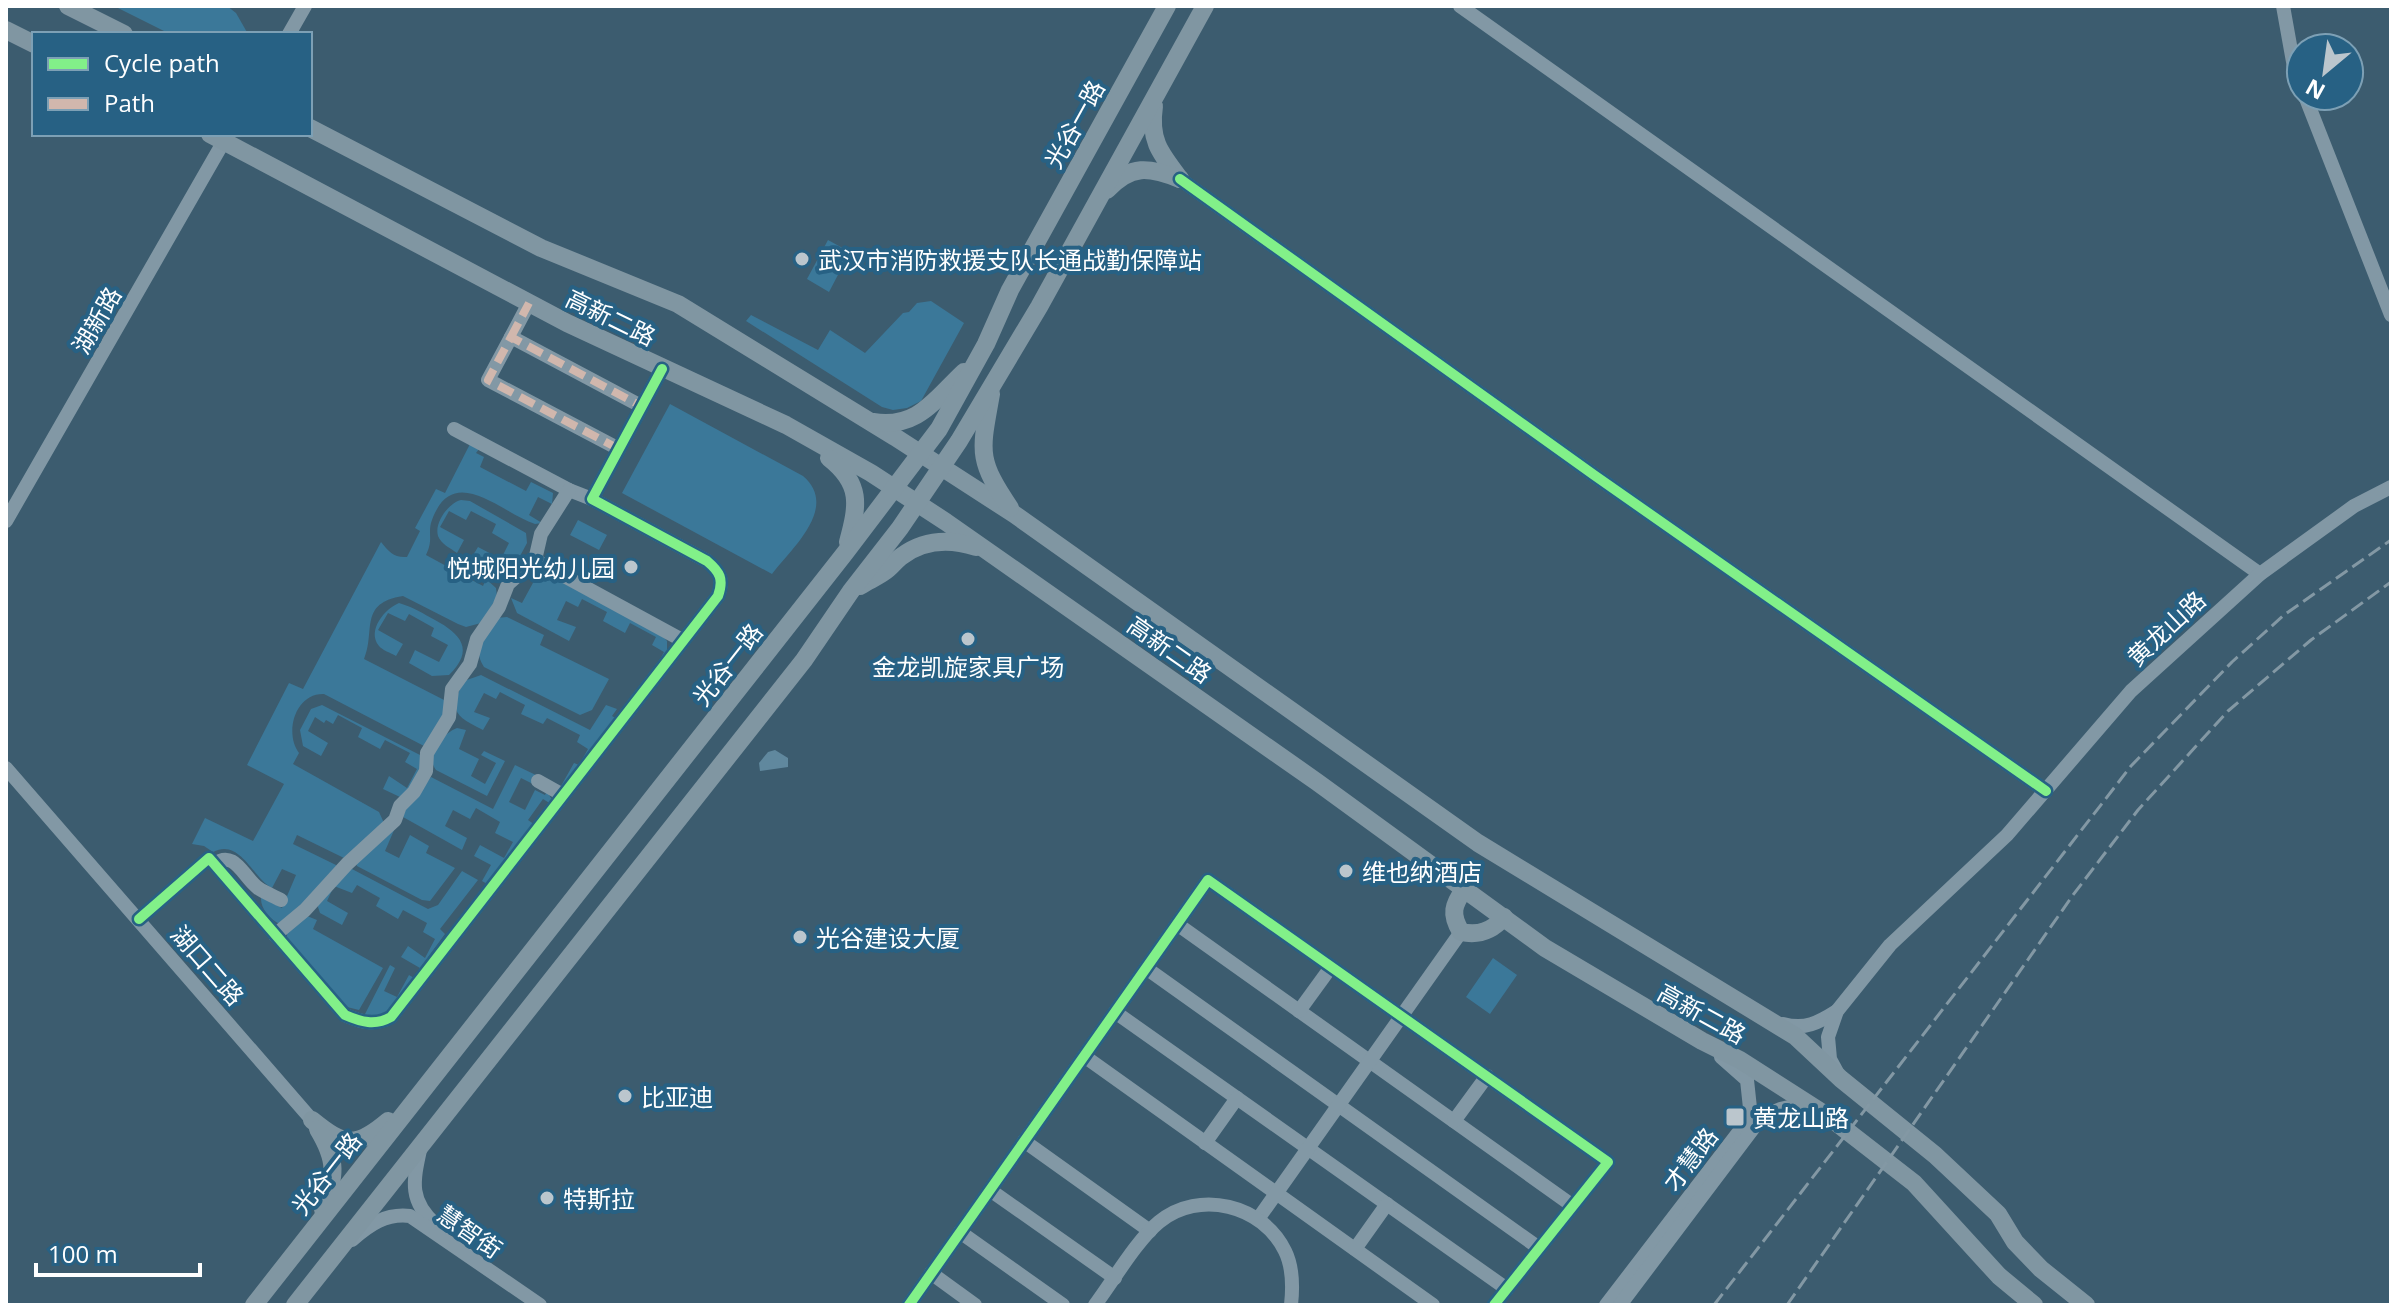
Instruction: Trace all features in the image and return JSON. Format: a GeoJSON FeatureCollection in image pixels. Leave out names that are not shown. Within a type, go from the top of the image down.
{"type":"FeatureCollection","features":[{"type":"Feature","properties":{"kind":"main road"},"geometry":{"type":"LineString","coordinates":[[68,6],[120,32]]}},
{"type":"Feature","properties":{"kind":"main road","name":"光谷一路"},"geometry":{"type":"LineString","coordinates":[[254,1305],[939,429],[978,359],[1010,290],[1167,6]]}},
{"type":"Feature","properties":{"kind":"main road"},"geometry":{"type":"LineString","coordinates":[[295,1305],[804,660],[917,503],[992,388],[1205,6]]}},
{"type":"Feature","properties":{"kind":"main road"},"geometry":{"type":"LineString","coordinates":[[6,30],[32,43]]}},
{"type":"Feature","properties":{"kind":"main road"},"geometry":{"type":"LineString","coordinates":[[1155,97],[1151,124],[1154,139],[1161,155],[1180,179]]}},
{"type":"Feature","properties":{"kind":"main road","name":"高新二路"},"geometry":{"type":"LineString","coordinates":[[312,129],[541,248],[678,304],[1014,514],[1513,867],[1795,1036],[1841,1079],[1935,1155],[1998,1214],[2015,1242],[2041,1269],[2086,1305]]}},
{"type":"Feature","properties":{"kind":"main road","name":"高新二路"},"geometry":{"type":"LineString","coordinates":[[217,138],[529,303],[662,369],[786,425],[894,488],[1577,968],[1740,1060],[1829,1117],[1914,1183],[1999,1276],[2034,1305]]}},
{"type":"Feature","properties":{"kind":"main road"},"geometry":{"type":"LineString","coordinates":[[1097,201],[1117,180],[1135,171],[1154,169],[1180,179]]}},
{"type":"Feature","properties":{"kind":"main road"},"geometry":{"type":"LineString","coordinates":[[868,421],[892,425],[913,418],[978,359]]}},
{"type":"Feature","properties":{"kind":"main road"},"geometry":{"type":"LineString","coordinates":[[992,388],[984,434],[985,466],[1014,514]]}},
{"type":"Feature","properties":{"kind":"main road"},"geometry":{"type":"LineString","coordinates":[[786,425],[841,467],[853,488],[857,509],[845,553]]}},
{"type":"Feature","properties":{"kind":"main road"},"geometry":{"type":"LineString","coordinates":[[851,591],[920,546],[942,541],[959,542],[987,551]]}},
{"type":"Feature","properties":{"kind":"main road"},"geometry":{"type":"LineString","coordinates":[[1465,888],[1453,909],[1453,920],[1461,932],[1472,935],[1485,932],[1504,917]]}},
{"type":"Feature","properties":{"kind":"main road"},"geometry":{"type":"LineString","coordinates":[[504,986],[528,964],[541,957],[547,958],[550,964],[530,1005]]}},
{"type":"Feature","properties":{"kind":"main road"},"geometry":{"type":"LineString","coordinates":[[312,1120],[335,1138],[346,1142],[360,1140],[370,1137],[414,1100]]}},
{"type":"Feature","properties":{"kind":"main road"},"geometry":{"type":"LineString","coordinates":[[312,1120],[333,1156],[332,1182],[318,1223]]}},
{"type":"Feature","properties":{"kind":"street"},"geometry":{"type":"LineString","coordinates":[[290,32],[305,6]]}},
{"type":"Feature","properties":{"kind":"street"},"geometry":{"type":"LineString","coordinates":[[1460,6],[2260,574]]}},
{"type":"Feature","properties":{"kind":"street"},"geometry":{"type":"LineString","coordinates":[[2283,6],[2288,32]]}},
{"type":"Feature","properties":{"kind":"street"},"geometry":{"type":"LineString","coordinates":[[2311,112],[2391,315]]}},
{"type":"Feature","properties":{"kind":"street","name":"湖新路"},"geometry":{"type":"LineString","coordinates":[[6,521],[217,138]]}},
{"type":"Feature","properties":{"kind":"street"},"geometry":{"type":"LineString","coordinates":[[1180,179],[1594,475],[2046,791]]}},
{"type":"Feature","properties":{"kind":"street"},"geometry":{"type":"LineString","coordinates":[[529,303],[488,380],[619,449]]}},
{"type":"Feature","properties":{"kind":"street"},"geometry":{"type":"LineString","coordinates":[[511,337],[641,406]]}},
{"type":"Feature","properties":{"kind":"street"},"geometry":{"type":"LineString","coordinates":[[592,499],[662,369]]}},
{"type":"Feature","properties":{"kind":"street"},"geometry":{"type":"LineString","coordinates":[[139,919],[209,858],[345,1015],[358,1020],[381,1022],[391,1017],[718,596],[722,584],[719,570],[707,561],[454,429]]}},
{"type":"Feature","properties":{"kind":"street","name":"黄龙山路"},"geometry":{"type":"LineString","coordinates":[[1766,1020],[1797,1028],[1816,1025],[1837,1011],[1890,945],[1983,860],[2131,691],[2260,574],[2354,506],[2391,487]]}},
{"type":"Feature","properties":{"kind":"street"},"geometry":{"type":"LineString","coordinates":[[275,935],[305,910],[347,864],[395,820],[400,806],[414,792],[426,771],[427,753],[449,717],[452,689],[470,664],[477,639],[499,607],[508,584],[535,560],[541,534],[569,490]]}},
{"type":"Feature","properties":{"kind":"street"},"geometry":{"type":"LineString","coordinates":[[535,560],[682,640]]}},
{"type":"Feature","properties":{"kind":"street","name":"湖口二路"},"geometry":{"type":"LineString","coordinates":[[6,768],[312,1120]]}},
{"type":"Feature","properties":{"kind":"street"},"geometry":{"type":"LineString","coordinates":[[538,781],[563,795]]}},
{"type":"Feature","properties":{"kind":"street"},"geometry":{"type":"LineString","coordinates":[[214,864],[221,859],[229,859],[257,887],[281,900]]}},
{"type":"Feature","properties":{"kind":"street"},"geometry":{"type":"LineString","coordinates":[[909,1305],[1208,880],[1608,1162],[1494,1305]]}},
{"type":"Feature","properties":{"kind":"street"},"geometry":{"type":"LineString","coordinates":[[1177,924],[1573,1206]]}},
{"type":"Feature","properties":{"kind":"street"},"geometry":{"type":"LineString","coordinates":[[1258,1219],[1461,932]]}},
{"type":"Feature","properties":{"kind":"street"},"geometry":{"type":"LineString","coordinates":[[1299,1011],[1331,967]]}},
{"type":"Feature","properties":{"kind":"street"},"geometry":{"type":"LineString","coordinates":[[1146,968],[1539,1248]]}},
{"type":"Feature","properties":{"kind":"street","name":"黄龙山路"},"geometry":{"type":"LineString","coordinates":[[1837,1011],[1828,1037],[1830,1059],[1841,1079]]}},
{"type":"Feature","properties":{"kind":"street"},"geometry":{"type":"LineString","coordinates":[[1115,1012],[1507,1289]]}},
{"type":"Feature","properties":{"kind":"street","name":"才慧路"},"geometry":{"type":"LineString","coordinates":[[1606,1305],[1748,1120],[1747,1080],[1702,1041]]}},
{"type":"Feature","properties":{"kind":"street"},"geometry":{"type":"LineString","coordinates":[[1084,1056],[1433,1305]]}},
{"type":"Feature","properties":{"kind":"street"},"geometry":{"type":"LineString","coordinates":[[1454,1121],[1487,1076]]}},
{"type":"Feature","properties":{"kind":"street"},"geometry":{"type":"LineString","coordinates":[[1205,1143],[1237,1098]]}},
{"type":"Feature","properties":{"kind":"street","name":"才慧路"},"geometry":{"type":"LineString","coordinates":[[1620,1305],[1755,1126],[1789,1106],[1804,1107],[1829,1117]]}},
{"type":"Feature","properties":{"kind":"street"},"geometry":{"type":"LineString","coordinates":[[1024,1141],[1150,1231]]}},
{"type":"Feature","properties":{"kind":"street","name":"慧智街"},"geometry":{"type":"LineString","coordinates":[[422,1143],[415,1189],[422,1211],[483,1260],[551,1305]]}},
{"type":"Feature","properties":{"kind":"street"},"geometry":{"type":"LineString","coordinates":[[990,1190],[1115,1278]]}},
{"type":"Feature","properties":{"kind":"street"},"geometry":{"type":"LineString","coordinates":[[1355,1249],[1387,1204]]}},
{"type":"Feature","properties":{"kind":"street"},"geometry":{"type":"LineString","coordinates":[[1095,1305],[1150,1231],[1171,1214],[1188,1207],[1205,1205],[1237,1208],[1258,1219],[1277,1237],[1292,1269],[1291,1305]]}},
{"type":"Feature","properties":{"kind":"street","name":"慧智街"},"geometry":{"type":"LineString","coordinates":[[334,1256],[376,1222],[387,1217],[410,1216],[540,1305]]}},
{"type":"Feature","properties":{"kind":"street"},"geometry":{"type":"LineString","coordinates":[[960,1232],[1063,1305]]}},
{"type":"Feature","properties":{"kind":"street"},"geometry":{"type":"LineString","coordinates":[[931,1273],[975,1305]]}},
{"type":"Feature","properties":{"kind":"shaded area"},"geometry":{"type":"Polygon","coordinates":[[[114,6],[227,6],[236,13],[247,32],[166,32],[114,6]]]}},
{"type":"Feature","properties":{"kind":"shaded area"},"geometry":{"type":"Polygon","coordinates":[[[828,240],[850,252],[829,292],[807,279],[828,240]]]}},
{"type":"Feature","properties":{"kind":"shaded area"},"geometry":{"type":"Polygon","coordinates":[[[931,301],[964,323],[921,401],[893,410],[882,407],[746,321],[751,315],[818,350],[830,330],[865,353],[903,313],[909,312],[917,303],[931,301]]]}},
{"type":"Feature","properties":{"kind":"shaded area"},"geometry":{"type":"Polygon","coordinates":[[[670,404],[803,476],[813,488],[815,514],[801,539],[772,574],[622,493],[670,404]]]}},
{"type":"Feature","properties":{"kind":"shaded area"},"geometry":{"type":"Polygon","coordinates":[[[470,444],[479,449],[476,453],[484,457],[480,467],[526,491],[531,482],[553,493],[552,504],[538,497],[529,515],[542,523],[535,524],[493,502],[465,493],[452,494],[441,503],[432,520],[426,555],[483,586],[486,579],[496,588],[497,597],[481,623],[466,627],[403,596],[389,600],[374,612],[364,659],[448,702],[446,714],[424,746],[324,694],[314,695],[299,707],[292,735],[299,753],[293,764],[379,812],[384,823],[344,858],[297,835],[293,844],[336,865],[337,871],[280,924],[266,913],[261,897],[282,908],[296,875],[282,869],[272,888],[231,850],[213,852],[204,846],[192,844],[205,818],[253,841],[284,784],[247,765],[289,683],[303,689],[381,542],[392,554],[407,557],[420,531],[415,528],[436,489],[445,493],[470,444]]]}},
{"type":"Feature","properties":{"kind":"shaded area"},"geometry":{"type":"Polygon","coordinates":[[[461,500],[470,501],[526,533],[527,543],[512,571],[499,575],[470,560],[478,547],[501,559],[509,543],[492,533],[496,524],[471,511],[466,520],[449,511],[440,527],[464,540],[457,553],[439,539],[440,519],[461,500]]]}},
{"type":"Feature","properties":{"kind":"shaded area"},"geometry":{"type":"Polygon","coordinates":[[[578,520],[607,535],[599,550],[570,535],[578,520]]]}},
{"type":"Feature","properties":{"kind":"shaded area"},"geometry":{"type":"Polygon","coordinates":[[[540,571],[660,633],[667,641],[667,654],[654,671],[664,652],[652,645],[656,637],[630,623],[625,633],[603,621],[607,612],[582,599],[578,607],[566,601],[557,620],[576,627],[569,641],[517,613],[511,598],[522,603],[534,581],[523,575],[540,571]]]}},
{"type":"Feature","properties":{"kind":"shaded area"},"geometry":{"type":"Polygon","coordinates":[[[399,603],[435,620],[458,637],[463,650],[457,666],[449,675],[432,676],[409,663],[415,650],[439,662],[448,645],[431,636],[434,628],[409,614],[405,621],[388,613],[378,630],[403,644],[396,656],[379,646],[375,633],[379,620],[399,603]]]}},
{"type":"Feature","properties":{"kind":"shaded area"},"geometry":{"type":"Polygon","coordinates":[[[507,617],[544,635],[540,645],[609,679],[592,710],[580,715],[484,667],[479,654],[482,641],[497,618],[507,617]]]}},
{"type":"Feature","properties":{"kind":"shaded area"},"geometry":{"type":"Polygon","coordinates":[[[481,675],[590,730],[606,705],[617,709],[612,716],[617,719],[564,788],[561,786],[574,763],[579,765],[588,749],[577,742],[580,735],[547,718],[543,724],[521,714],[525,705],[500,692],[496,699],[484,693],[474,712],[490,718],[483,730],[466,721],[457,712],[456,699],[464,681],[481,675]]]}},
{"type":"Feature","properties":{"kind":"shaded area"},"geometry":{"type":"Polygon","coordinates":[[[322,705],[420,755],[422,765],[411,789],[400,797],[383,789],[389,776],[407,788],[417,769],[405,762],[410,753],[385,740],[380,749],[358,737],[362,728],[338,715],[333,724],[315,717],[308,731],[328,743],[321,756],[303,746],[300,730],[311,709],[322,705]]]}},
{"type":"Feature","properties":{"kind":"shaded area"},"geometry":{"type":"Polygon","coordinates":[[[457,728],[466,730],[459,749],[479,759],[471,776],[485,784],[496,763],[481,755],[484,751],[505,761],[487,796],[436,770],[433,764],[436,745],[457,728]]]}},
{"type":"Feature","properties":{"kind":"shaded area"},"geometry":{"type":"Polygon","coordinates":[[[775,750],[788,758],[788,767],[760,771],[759,763],[768,752],[775,750]]]}},
{"type":"Feature","properties":{"kind":"shaded area"},"geometry":{"type":"Polygon","coordinates":[[[515,765],[540,777],[537,786],[521,778],[509,802],[525,810],[535,790],[545,795],[547,791],[552,800],[551,804],[543,799],[528,820],[535,825],[489,885],[482,881],[491,865],[474,856],[480,845],[504,858],[513,842],[495,833],[500,822],[476,808],[470,819],[453,810],[445,826],[467,838],[462,850],[403,817],[406,808],[431,777],[493,809],[515,765]]]}},
{"type":"Feature","properties":{"kind":"shaded area"},"geometry":{"type":"Polygon","coordinates":[[[395,828],[385,851],[399,858],[410,835],[429,846],[426,853],[455,868],[430,901],[422,900],[357,866],[356,862],[395,828]]]}},
{"type":"Feature","properties":{"kind":"shaded area"},"geometry":{"type":"Polygon","coordinates":[[[352,869],[428,909],[438,905],[462,871],[478,880],[440,929],[445,934],[420,968],[401,957],[408,946],[425,958],[435,939],[423,932],[427,923],[403,910],[398,919],[376,906],[380,898],[357,885],[352,893],[334,886],[327,901],[348,913],[342,925],[320,913],[317,904],[348,870],[352,869]]]}},
{"type":"Feature","properties":{"kind":"shaded area"},"geometry":{"type":"Polygon","coordinates":[[[307,916],[317,920],[313,929],[383,968],[359,1010],[347,1007],[287,938],[287,933],[307,916]]]}},
{"type":"Feature","properties":{"kind":"shaded area"},"geometry":{"type":"Polygon","coordinates":[[[1493,958],[1517,975],[1490,1014],[1466,997],[1493,958]]]}},
{"type":"Feature","properties":{"kind":"shaded area"},"geometry":{"type":"Polygon","coordinates":[[[390,965],[395,968],[384,991],[397,997],[409,975],[414,978],[388,1015],[364,1016],[390,965]]]}},
{"type":"Feature","properties":{"kind":"railway"},"geometry":{"type":"LineString","coordinates":[[1714,1305],[2131,766],[2232,662],[2284,615],[2391,540]]}},
{"type":"Feature","properties":{"kind":"railway"},"geometry":{"type":"LineString","coordinates":[[1787,1305],[2073,895],[2138,810],[2228,711],[2311,640],[2391,582]]}},
{"type":"Feature","properties":{"kind":"marked path"},"geometry":{"type":"LineString","coordinates":[[511,337],[529,303]]}},
{"type":"Feature","properties":{"kind":"marked path"},"geometry":{"type":"LineString","coordinates":[[619,449],[488,380],[511,337],[641,406]]}},
{"type":"Feature","properties":{"kind":"cycle path"},"geometry":{"type":"LineString","coordinates":[[1180,179],[1594,475],[2046,791]]}},
{"type":"Feature","properties":{"kind":"cycle path"},"geometry":{"type":"LineString","coordinates":[[139,919],[209,858],[345,1015],[368,1022],[391,1017],[718,596],[720,576],[707,561],[592,499],[662,369]]}},
{"type":"Feature","properties":{"kind":"cycle path"},"geometry":{"type":"LineString","coordinates":[[909,1305],[1208,880],[1608,1162],[1494,1305]]}},
{"type":"Feature","properties":{"kind":"place","name":"武汉市消防救援支队长通战勤保障站"},"geometry":{"type":"Point","coordinates":[802,259]}},
{"type":"Feature","properties":{"kind":"place","name":"悦城阳光幼儿园"},"geometry":{"type":"Point","coordinates":[631,567]}},
{"type":"Feature","properties":{"kind":"place","name":"金龙凯旋家具广场"},"geometry":{"type":"Point","coordinates":[968,639]}},
{"type":"Feature","properties":{"kind":"place","name":"维也纳酒店"},"geometry":{"type":"Point","coordinates":[1346,871]}},
{"type":"Feature","properties":{"kind":"place","name":"光谷建设大厦"},"geometry":{"type":"Point","coordinates":[800,937]}},
{"type":"Feature","properties":{"kind":"place","name":"比亚迪"},"geometry":{"type":"Point","coordinates":[625,1096]}},
{"type":"Feature","properties":{"kind":"place","name":"黄龙山路"},"geometry":{"type":"Point","coordinates":[1735,1117]}},
{"type":"Feature","properties":{"kind":"place","name":"特斯拉"},"geometry":{"type":"Point","coordinates":[547,1198]}}]}
